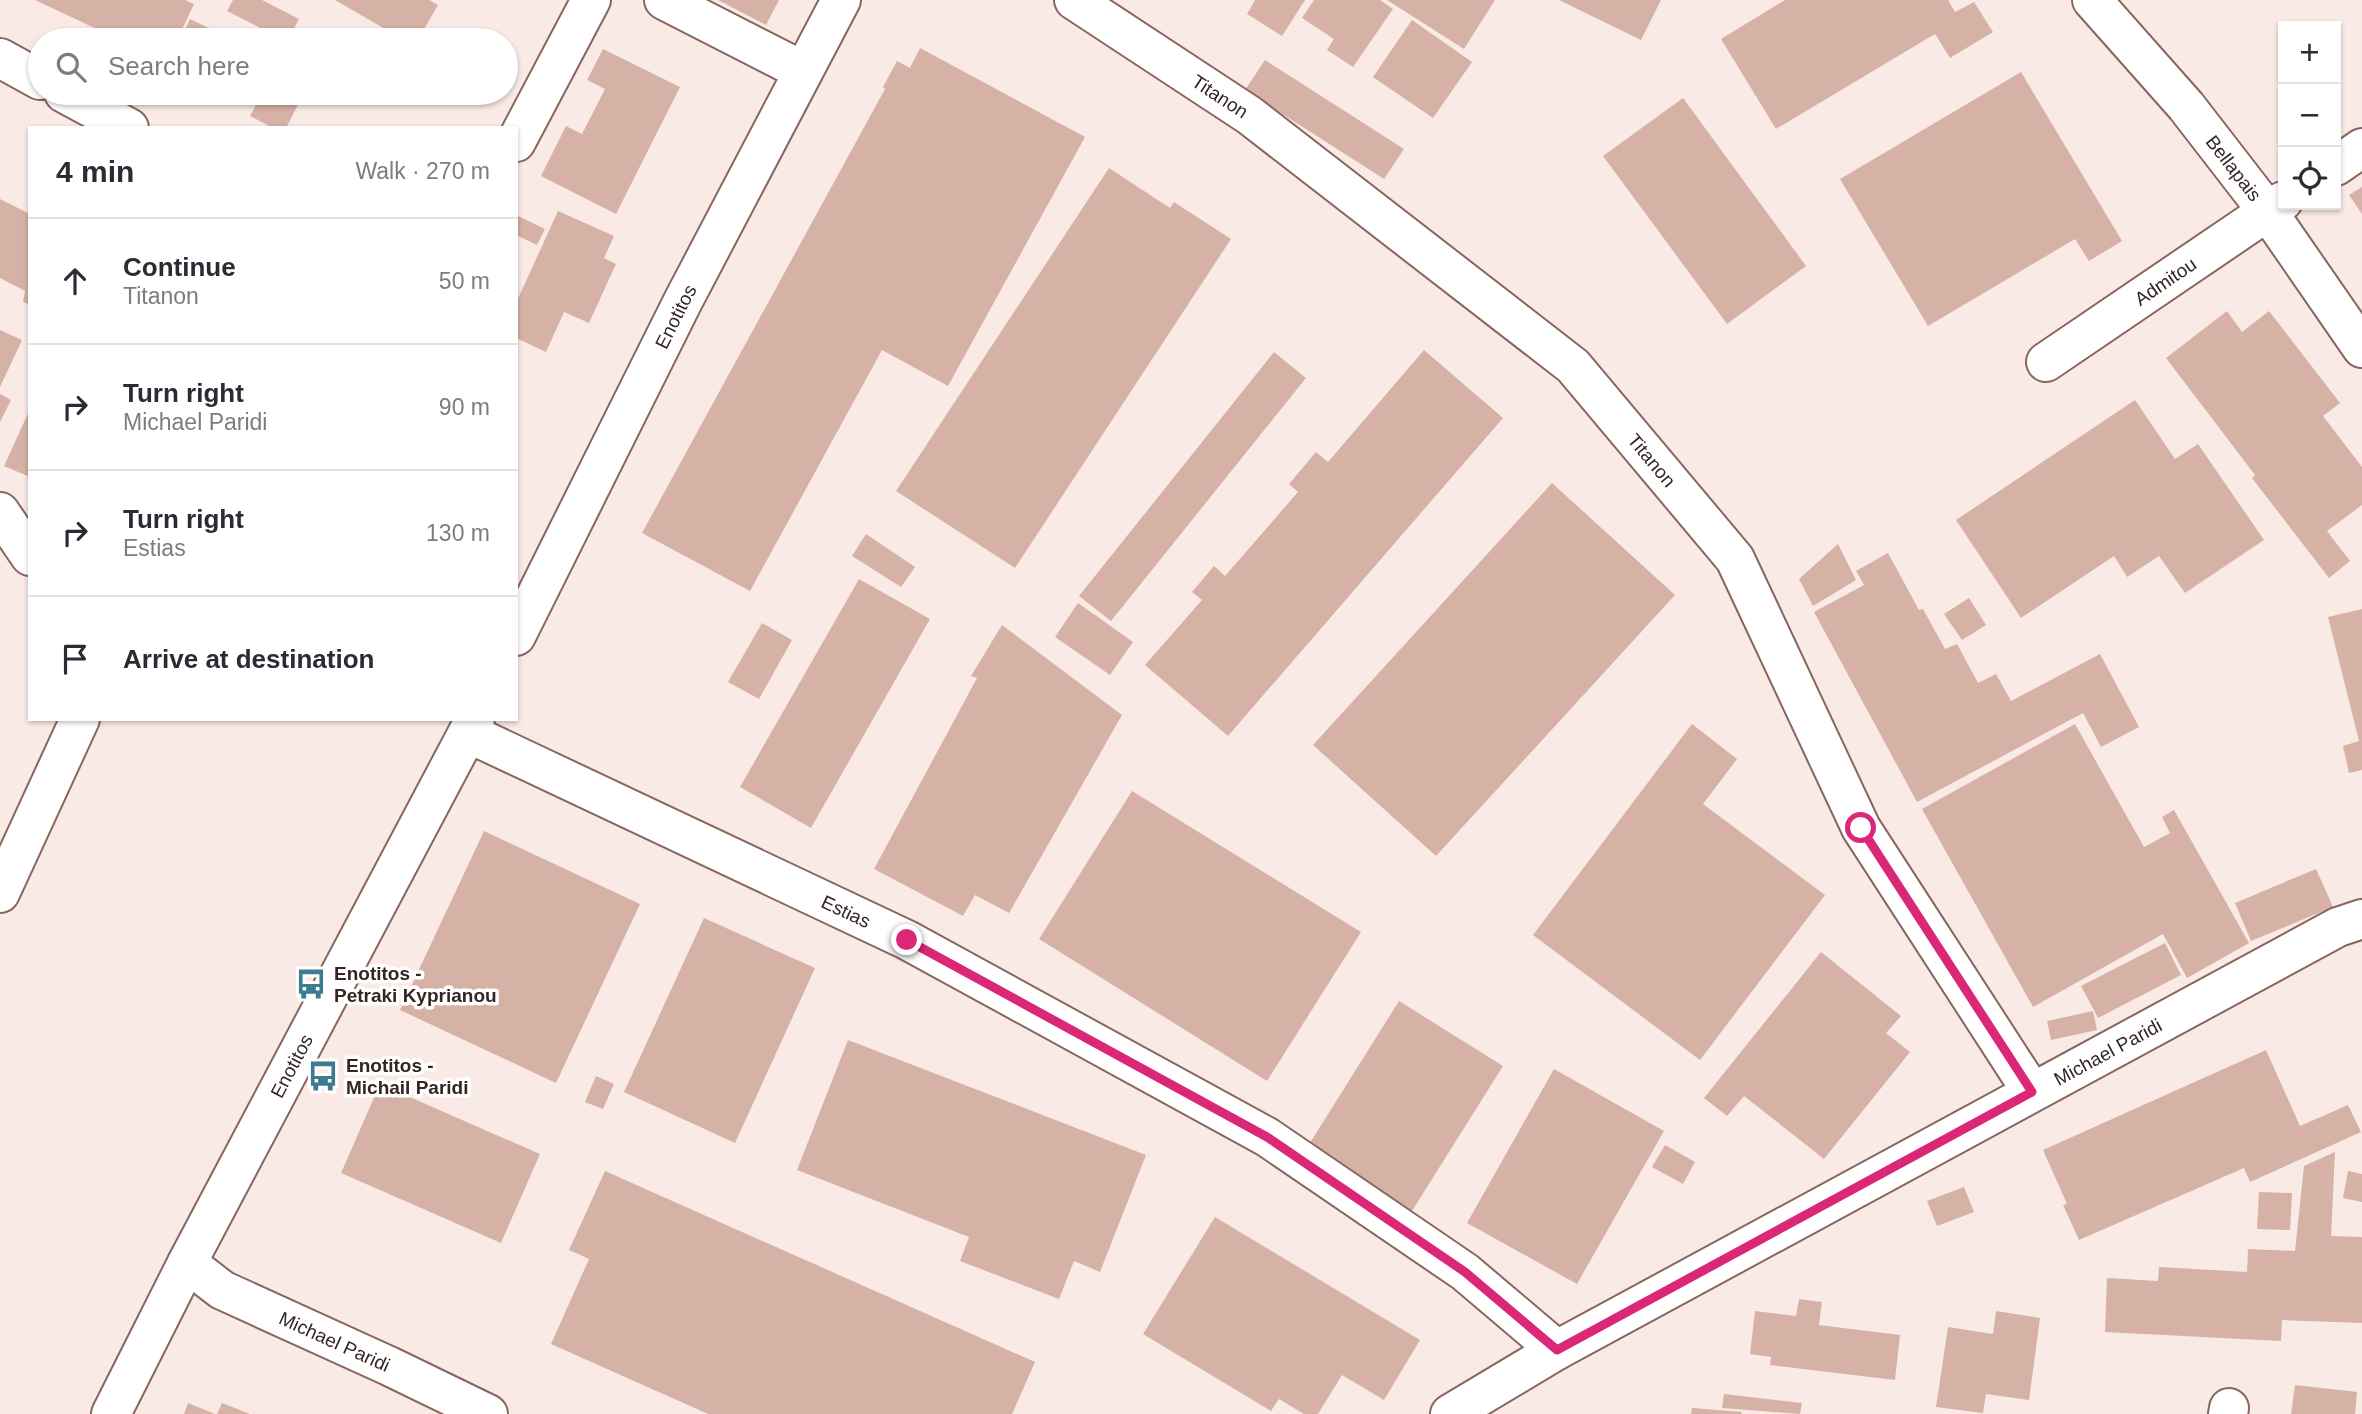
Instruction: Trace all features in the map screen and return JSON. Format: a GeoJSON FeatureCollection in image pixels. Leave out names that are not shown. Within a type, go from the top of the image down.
{"type":"FeatureCollection","features":[{"type":"Feature","properties":{"kind":"street"},"geometry":{"type":"LineString","coordinates":[[518,138],[592,0]]}},
{"type":"Feature","properties":{"kind":"street"},"geometry":{"type":"LineString","coordinates":[[664,0],[803,71]]}},
{"type":"Feature","properties":{"kind":"street","name":"Enotitos"},"geometry":{"type":"LineString","coordinates":[[518,632],[677,313],[841,0]]}},
{"type":"Feature","properties":{"kind":"street","name":"Titanon"},"geometry":{"type":"LineString","coordinates":[[1074,0],[1249,115],[1573,366],[1735,559],[1861,828],[2032,1092]]}},
{"type":"Feature","properties":{"kind":"street","name":"Bellapais"},"geometry":{"type":"LineString","coordinates":[[2092,0],[2276,207],[2362,348]]}},
{"type":"Feature","properties":{"kind":"street"},"geometry":{"type":"LineString","coordinates":[[0,58],[28,73]]}},
{"type":"Feature","properties":{"kind":"street"},"geometry":{"type":"LineString","coordinates":[[86,105],[125,126]]}},
{"type":"Feature","properties":{"kind":"street"},"geometry":{"type":"LineString","coordinates":[[2341,163],[2362,148]]}},
{"type":"Feature","properties":{"kind":"street","name":"Admitou"},"geometry":{"type":"LineString","coordinates":[[2046,362],[2276,207]]}},
{"type":"Feature","properties":{"kind":"street"},"geometry":{"type":"LineString","coordinates":[[0,512],[28,553]]}},
{"type":"Feature","properties":{"kind":"street"},"geometry":{"type":"LineString","coordinates":[[0,893],[79,721]]}},
{"type":"Feature","properties":{"kind":"street","name":"Enotitos"},"geometry":{"type":"LineString","coordinates":[[111,1414],[187,1263],[472,726]]}},
{"type":"Feature","properties":{"kind":"street","name":"Estias"},"geometry":{"type":"LineString","coordinates":[[472,726],[907,940],[1267,1137],[1465,1272],[1557,1350]]}},
{"type":"Feature","properties":{"kind":"street","name":"Michael Paridi"},"geometry":{"type":"LineString","coordinates":[[1450,1414],[1557,1350],[2032,1092],[2338,927],[2362,919]]}},
{"type":"Feature","properties":{"kind":"street","name":"Michael Paridi"},"geometry":{"type":"LineString","coordinates":[[187,1263],[222,1290],[488,1414]]}},
{"type":"Feature","properties":{"kind":"building"},"geometry":{"type":"Polygon","coordinates":[[[35,0],[185,0],[194,4],[183,28],[94,28],[35,0]]]}},
{"type":"Feature","properties":{"kind":"building"},"geometry":{"type":"Polygon","coordinates":[[[233,0],[262,0],[299,19],[294,28],[260,28],[227,11],[233,0]]]}},
{"type":"Feature","properties":{"kind":"building"},"geometry":{"type":"Polygon","coordinates":[[[335,0],[429,0],[438,5],[425,28],[383,28],[335,0]]]}},
{"type":"Feature","properties":{"kind":"building"},"geometry":{"type":"Polygon","coordinates":[[[718,0],[779,0],[766,25],[718,0]]]}},
{"type":"Feature","properties":{"kind":"building"},"geometry":{"type":"Polygon","coordinates":[[[1255,0],[1305,0],[1282,36],[1247,14],[1255,0]]]}},
{"type":"Feature","properties":{"kind":"building"},"geometry":{"type":"Polygon","coordinates":[[[1314,0],[1380,0],[1393,9],[1353,67],[1327,50],[1334,39],[1302,18],[1314,0]]]}},
{"type":"Feature","properties":{"kind":"building"},"geometry":{"type":"Polygon","coordinates":[[[1387,0],[1495,0],[1464,49],[1387,0]]]}},
{"type":"Feature","properties":{"kind":"building"},"geometry":{"type":"Polygon","coordinates":[[[1559,0],[1661,0],[1641,40],[1559,0]]]}},
{"type":"Feature","properties":{"kind":"building"},"geometry":{"type":"Polygon","coordinates":[[[1785,0],[1948,0],[1955,12],[1974,2],[1993,32],[1950,58],[1935,34],[1776,129],[1721,39],[1785,0]]]}},
{"type":"Feature","properties":{"kind":"building"},"geometry":{"type":"Polygon","coordinates":[[[190,19],[209,28],[186,28],[190,19]]]}},
{"type":"Feature","properties":{"kind":"building"},"geometry":{"type":"Polygon","coordinates":[[[1412,20],[1472,62],[1433,118],[1373,77],[1412,20]]]}},
{"type":"Feature","properties":{"kind":"building"},"geometry":{"type":"Polygon","coordinates":[[[920,48],[1085,137],[948,386],[882,350],[750,591],[642,533],[885,89],[883,87],[897,61],[910,68],[920,48]]]}},
{"type":"Feature","properties":{"kind":"building"},"geometry":{"type":"Polygon","coordinates":[[[603,49],[680,87],[616,214],[541,176],[566,126],[582,134],[605,89],[587,80],[603,49]]]}},
{"type":"Feature","properties":{"kind":"building"},"geometry":{"type":"Polygon","coordinates":[[[1265,60],[1404,149],[1384,179],[1245,90],[1265,60]]]}},
{"type":"Feature","properties":{"kind":"building"},"geometry":{"type":"Polygon","coordinates":[[[2021,72],[2122,241],[2089,261],[2075,239],[1928,326],[1840,179],[2021,72]]]}},
{"type":"Feature","properties":{"kind":"building"},"geometry":{"type":"Polygon","coordinates":[[[1683,98],[1806,266],[1727,324],[1603,156],[1683,98]]]}},
{"type":"Feature","properties":{"kind":"building"},"geometry":{"type":"Polygon","coordinates":[[[256,105],[298,105],[287,126],[269,126],[250,116],[256,105]]]}},
{"type":"Feature","properties":{"kind":"building"},"geometry":{"type":"Polygon","coordinates":[[[1109,168],[1170,208],[1174,202],[1231,239],[1015,568],[896,491],[1109,168]]]}},
{"type":"Feature","properties":{"kind":"building"},"geometry":{"type":"Polygon","coordinates":[[[2362,187],[2362,214],[2349,195],[2362,187]]]}},
{"type":"Feature","properties":{"kind":"building"},"geometry":{"type":"Polygon","coordinates":[[[0,199],[28,213],[28,304],[23,302],[25,291],[0,278],[0,199]]]}},
{"type":"Feature","properties":{"kind":"building"},"geometry":{"type":"Polygon","coordinates":[[[558,211],[614,236],[604,258],[616,264],[589,323],[564,312],[546,352],[518,339],[518,299],[558,211]]]}},
{"type":"Feature","properties":{"kind":"building"},"geometry":{"type":"Polygon","coordinates":[[[518,216],[545,229],[537,245],[518,236],[518,216]]]}},
{"type":"Feature","properties":{"kind":"building"},"geometry":{"type":"Polygon","coordinates":[[[2227,311],[2242,332],[2269,311],[2340,403],[2323,416],[2362,467],[2362,505],[2327,531],[2350,561],[2329,578],[2252,478],[2255,475],[2166,358],[2227,311]]]}},
{"type":"Feature","properties":{"kind":"building"},"geometry":{"type":"Polygon","coordinates":[[[0,330],[22,340],[0,387],[0,330]]]}},
{"type":"Feature","properties":{"kind":"building"},"geometry":{"type":"Polygon","coordinates":[[[1424,350],[1503,418],[1228,736],[1145,665],[1202,600],[1192,592],[1214,566],[1225,576],[1298,492],[1289,484],[1316,452],[1328,462],[1424,350]]]}},
{"type":"Feature","properties":{"kind":"building"},"geometry":{"type":"Polygon","coordinates":[[[1274,352],[1306,378],[1111,621],[1079,596],[1274,352]]]}},
{"type":"Feature","properties":{"kind":"building"},"geometry":{"type":"Polygon","coordinates":[[[0,394],[11,400],[0,422],[0,394]]]}},
{"type":"Feature","properties":{"kind":"building"},"geometry":{"type":"Polygon","coordinates":[[[2135,400],[2175,459],[2198,444],[2264,540],[2185,593],[2159,556],[2127,577],[2114,556],[2021,618],[1956,520],[2135,400]]]}},
{"type":"Feature","properties":{"kind":"building"},"geometry":{"type":"Polygon","coordinates":[[[28,413],[28,476],[4,466],[28,413]]]}},
{"type":"Feature","properties":{"kind":"building"},"geometry":{"type":"Polygon","coordinates":[[[1552,483],[1675,595],[1436,856],[1313,745],[1552,483]]]}},
{"type":"Feature","properties":{"kind":"building"},"geometry":{"type":"Polygon","coordinates":[[[866,534],[915,567],[901,587],[852,556],[866,534]]]}},
{"type":"Feature","properties":{"kind":"building"},"geometry":{"type":"Polygon","coordinates":[[[1838,544],[1856,580],[1813,606],[1799,579],[1838,544]]]}},
{"type":"Feature","properties":{"kind":"building"},"geometry":{"type":"Polygon","coordinates":[[[1888,553],[1919,610],[1923,609],[1945,649],[1957,644],[1978,683],[1996,674],[2011,701],[2100,654],[2139,727],[2101,747],[2083,713],[1917,802],[1814,612],[1864,585],[1856,571],[1888,553]]]}},
{"type":"Feature","properties":{"kind":"building"},"geometry":{"type":"Polygon","coordinates":[[[859,579],[930,619],[811,828],[740,787],[859,579]]]}},
{"type":"Feature","properties":{"kind":"building"},"geometry":{"type":"Polygon","coordinates":[[[1969,598],[1986,625],[1962,640],[1944,614],[1969,598]]]}},
{"type":"Feature","properties":{"kind":"building"},"geometry":{"type":"Polygon","coordinates":[[[1078,603],[1133,642],[1110,675],[1055,637],[1078,603]]]}},
{"type":"Feature","properties":{"kind":"building"},"geometry":{"type":"Polygon","coordinates":[[[2362,609],[2362,770],[2349,773],[2343,746],[2359,741],[2328,617],[2362,609]]]}},
{"type":"Feature","properties":{"kind":"building"},"geometry":{"type":"Polygon","coordinates":[[[762,623],[792,640],[759,699],[728,682],[762,623]]]}},
{"type":"Feature","properties":{"kind":"building"},"geometry":{"type":"Polygon","coordinates":[[[1002,625],[1122,715],[1009,913],[975,895],[963,916],[874,869],[977,678],[971,676],[1002,625]]]}},
{"type":"Feature","properties":{"kind":"building"},"geometry":{"type":"Polygon","coordinates":[[[1692,724],[1737,759],[1703,804],[1825,895],[1700,1060],[1533,935],[1692,724]]]}},
{"type":"Feature","properties":{"kind":"building"},"geometry":{"type":"Polygon","coordinates":[[[2075,724],[2144,847],[2170,833],[2162,817],[2174,810],[2249,943],[2187,978],[2163,934],[2033,1007],[1922,809],[2075,724]]]}},
{"type":"Feature","properties":{"kind":"building"},"geometry":{"type":"Polygon","coordinates":[[[1132,791],[1361,932],[1267,1081],[1039,939],[1132,791]]]}},
{"type":"Feature","properties":{"kind":"building"},"geometry":{"type":"Polygon","coordinates":[[[484,831],[640,904],[556,1083],[400,1010],[484,831]]]}},
{"type":"Feature","properties":{"kind":"building"},"geometry":{"type":"Polygon","coordinates":[[[2316,869],[2333,907],[2251,941],[2235,903],[2316,869]]]}},
{"type":"Feature","properties":{"kind":"building"},"geometry":{"type":"Polygon","coordinates":[[[704,918],[815,968],[735,1143],[624,1092],[704,918]]]}},
{"type":"Feature","properties":{"kind":"building"},"geometry":{"type":"Polygon","coordinates":[[[2165,943],[2181,975],[2098,1018],[2081,986],[2165,943]]]}},
{"type":"Feature","properties":{"kind":"building"},"geometry":{"type":"Polygon","coordinates":[[[1821,952],[1901,1016],[1886,1033],[1910,1052],[1824,1159],[1744,1096],[1727,1116],[1704,1098],[1821,952]]]}},
{"type":"Feature","properties":{"kind":"building"},"geometry":{"type":"Polygon","coordinates":[[[1399,1001],[1503,1066],[1412,1211],[1308,1146],[1399,1001]]]}},
{"type":"Feature","properties":{"kind":"building"},"geometry":{"type":"Polygon","coordinates":[[[2093,1011],[2097,1030],[2051,1040],[2047,1021],[2093,1011]]]}},
{"type":"Feature","properties":{"kind":"building"},"geometry":{"type":"Polygon","coordinates":[[[848,1040],[1146,1155],[1100,1272],[1074,1261],[1059,1299],[960,1261],[969,1237],[797,1170],[848,1040]]]}},
{"type":"Feature","properties":{"kind":"building"},"geometry":{"type":"Polygon","coordinates":[[[2266,1050],[2300,1126],[2348,1105],[2361,1132],[2250,1182],[2244,1168],[2079,1240],[2063,1205],[2067,1204],[2043,1150],[2266,1050]]]}},
{"type":"Feature","properties":{"kind":"building"},"geometry":{"type":"Polygon","coordinates":[[[1554,1069],[1664,1131],[1577,1284],[1467,1223],[1554,1069]]]}},
{"type":"Feature","properties":{"kind":"building"},"geometry":{"type":"Polygon","coordinates":[[[596,1076],[614,1084],[603,1109],[585,1102],[596,1076]]]}},
{"type":"Feature","properties":{"kind":"building"},"geometry":{"type":"Polygon","coordinates":[[[380,1084],[540,1154],[501,1243],[341,1173],[380,1084]]]}},
{"type":"Feature","properties":{"kind":"building"},"geometry":{"type":"Polygon","coordinates":[[[1665,1145],[1695,1162],[1683,1184],[1652,1167],[1665,1145]]]}},
{"type":"Feature","properties":{"kind":"building"},"geometry":{"type":"Polygon","coordinates":[[[2335,1152],[2331,1236],[2362,1237],[2362,1323],[2282,1320],[2281,1341],[2105,1332],[2107,1278],[2158,1281],[2159,1267],[2247,1272],[2248,1249],[2295,1251],[2304,1166],[2335,1152]]]}},
{"type":"Feature","properties":{"kind":"building"},"geometry":{"type":"Polygon","coordinates":[[[605,1171],[1035,1362],[1012,1414],[708,1414],[551,1344],[589,1259],[569,1250],[605,1171]]]}},
{"type":"Feature","properties":{"kind":"building"},"geometry":{"type":"Polygon","coordinates":[[[2348,1171],[2362,1174],[2362,1202],[2343,1198],[2348,1171]]]}},
{"type":"Feature","properties":{"kind":"building"},"geometry":{"type":"Polygon","coordinates":[[[1964,1187],[1974,1212],[1937,1226],[1927,1201],[1964,1187]]]}},
{"type":"Feature","properties":{"kind":"building"},"geometry":{"type":"Polygon","coordinates":[[[2259,1192],[2292,1193],[2290,1230],[2257,1229],[2259,1192]]]}},
{"type":"Feature","properties":{"kind":"building"},"geometry":{"type":"Polygon","coordinates":[[[1215,1217],[1420,1340],[1384,1400],[1342,1375],[1318,1414],[1304,1414],[1279,1399],[1271,1411],[1143,1334],[1215,1217]]]}},
{"type":"Feature","properties":{"kind":"building"},"geometry":{"type":"Polygon","coordinates":[[[1799,1299],[1822,1302],[1819,1325],[1900,1335],[1895,1380],[1770,1365],[1771,1357],[1750,1354],[1755,1311],[1796,1316],[1799,1299]]]}},
{"type":"Feature","properties":{"kind":"building"},"geometry":{"type":"Polygon","coordinates":[[[1996,1311],[2040,1318],[2029,1400],[1986,1394],[1983,1413],[1936,1407],[1948,1327],[1993,1334],[1996,1311]]]}},
{"type":"Feature","properties":{"kind":"building"},"geometry":{"type":"Polygon","coordinates":[[[2295,1385],[2357,1392],[2355,1414],[2291,1414],[2295,1385]]]}},
{"type":"Feature","properties":{"kind":"building"},"geometry":{"type":"Polygon","coordinates":[[[1724,1394],[1802,1403],[1800,1414],[1722,1408],[1724,1394]]]}},
{"type":"Feature","properties":{"kind":"building"},"geometry":{"type":"Polygon","coordinates":[[[188,1403],[215,1414],[184,1414],[188,1403]]]}},
{"type":"Feature","properties":{"kind":"building"},"geometry":{"type":"Polygon","coordinates":[[[222,1403],[250,1414],[217,1414],[222,1403]]]}},
{"type":"Feature","properties":{"kind":"building"},"geometry":{"type":"Polygon","coordinates":[[[1692,1408],[1742,1412],[1691,1414],[1692,1408]]]}},
{"type":"Feature","properties":{"kind":"place","name":"Enotitos - Petraki Kyprianou"},"geometry":{"type":"Point","coordinates":[311,984]}},
{"type":"Feature","properties":{"kind":"place","name":"Enotitos - Michail Paridi"},"geometry":{"type":"Point","coordinates":[323,1076]}},
{"type":"Feature","properties":{"kind":"route"},"geometry":{"type":"LineString","coordinates":[[907,940],[1267,1137],[1465,1272],[1557,1350],[2032,1092],[1861,828]]}}]}
